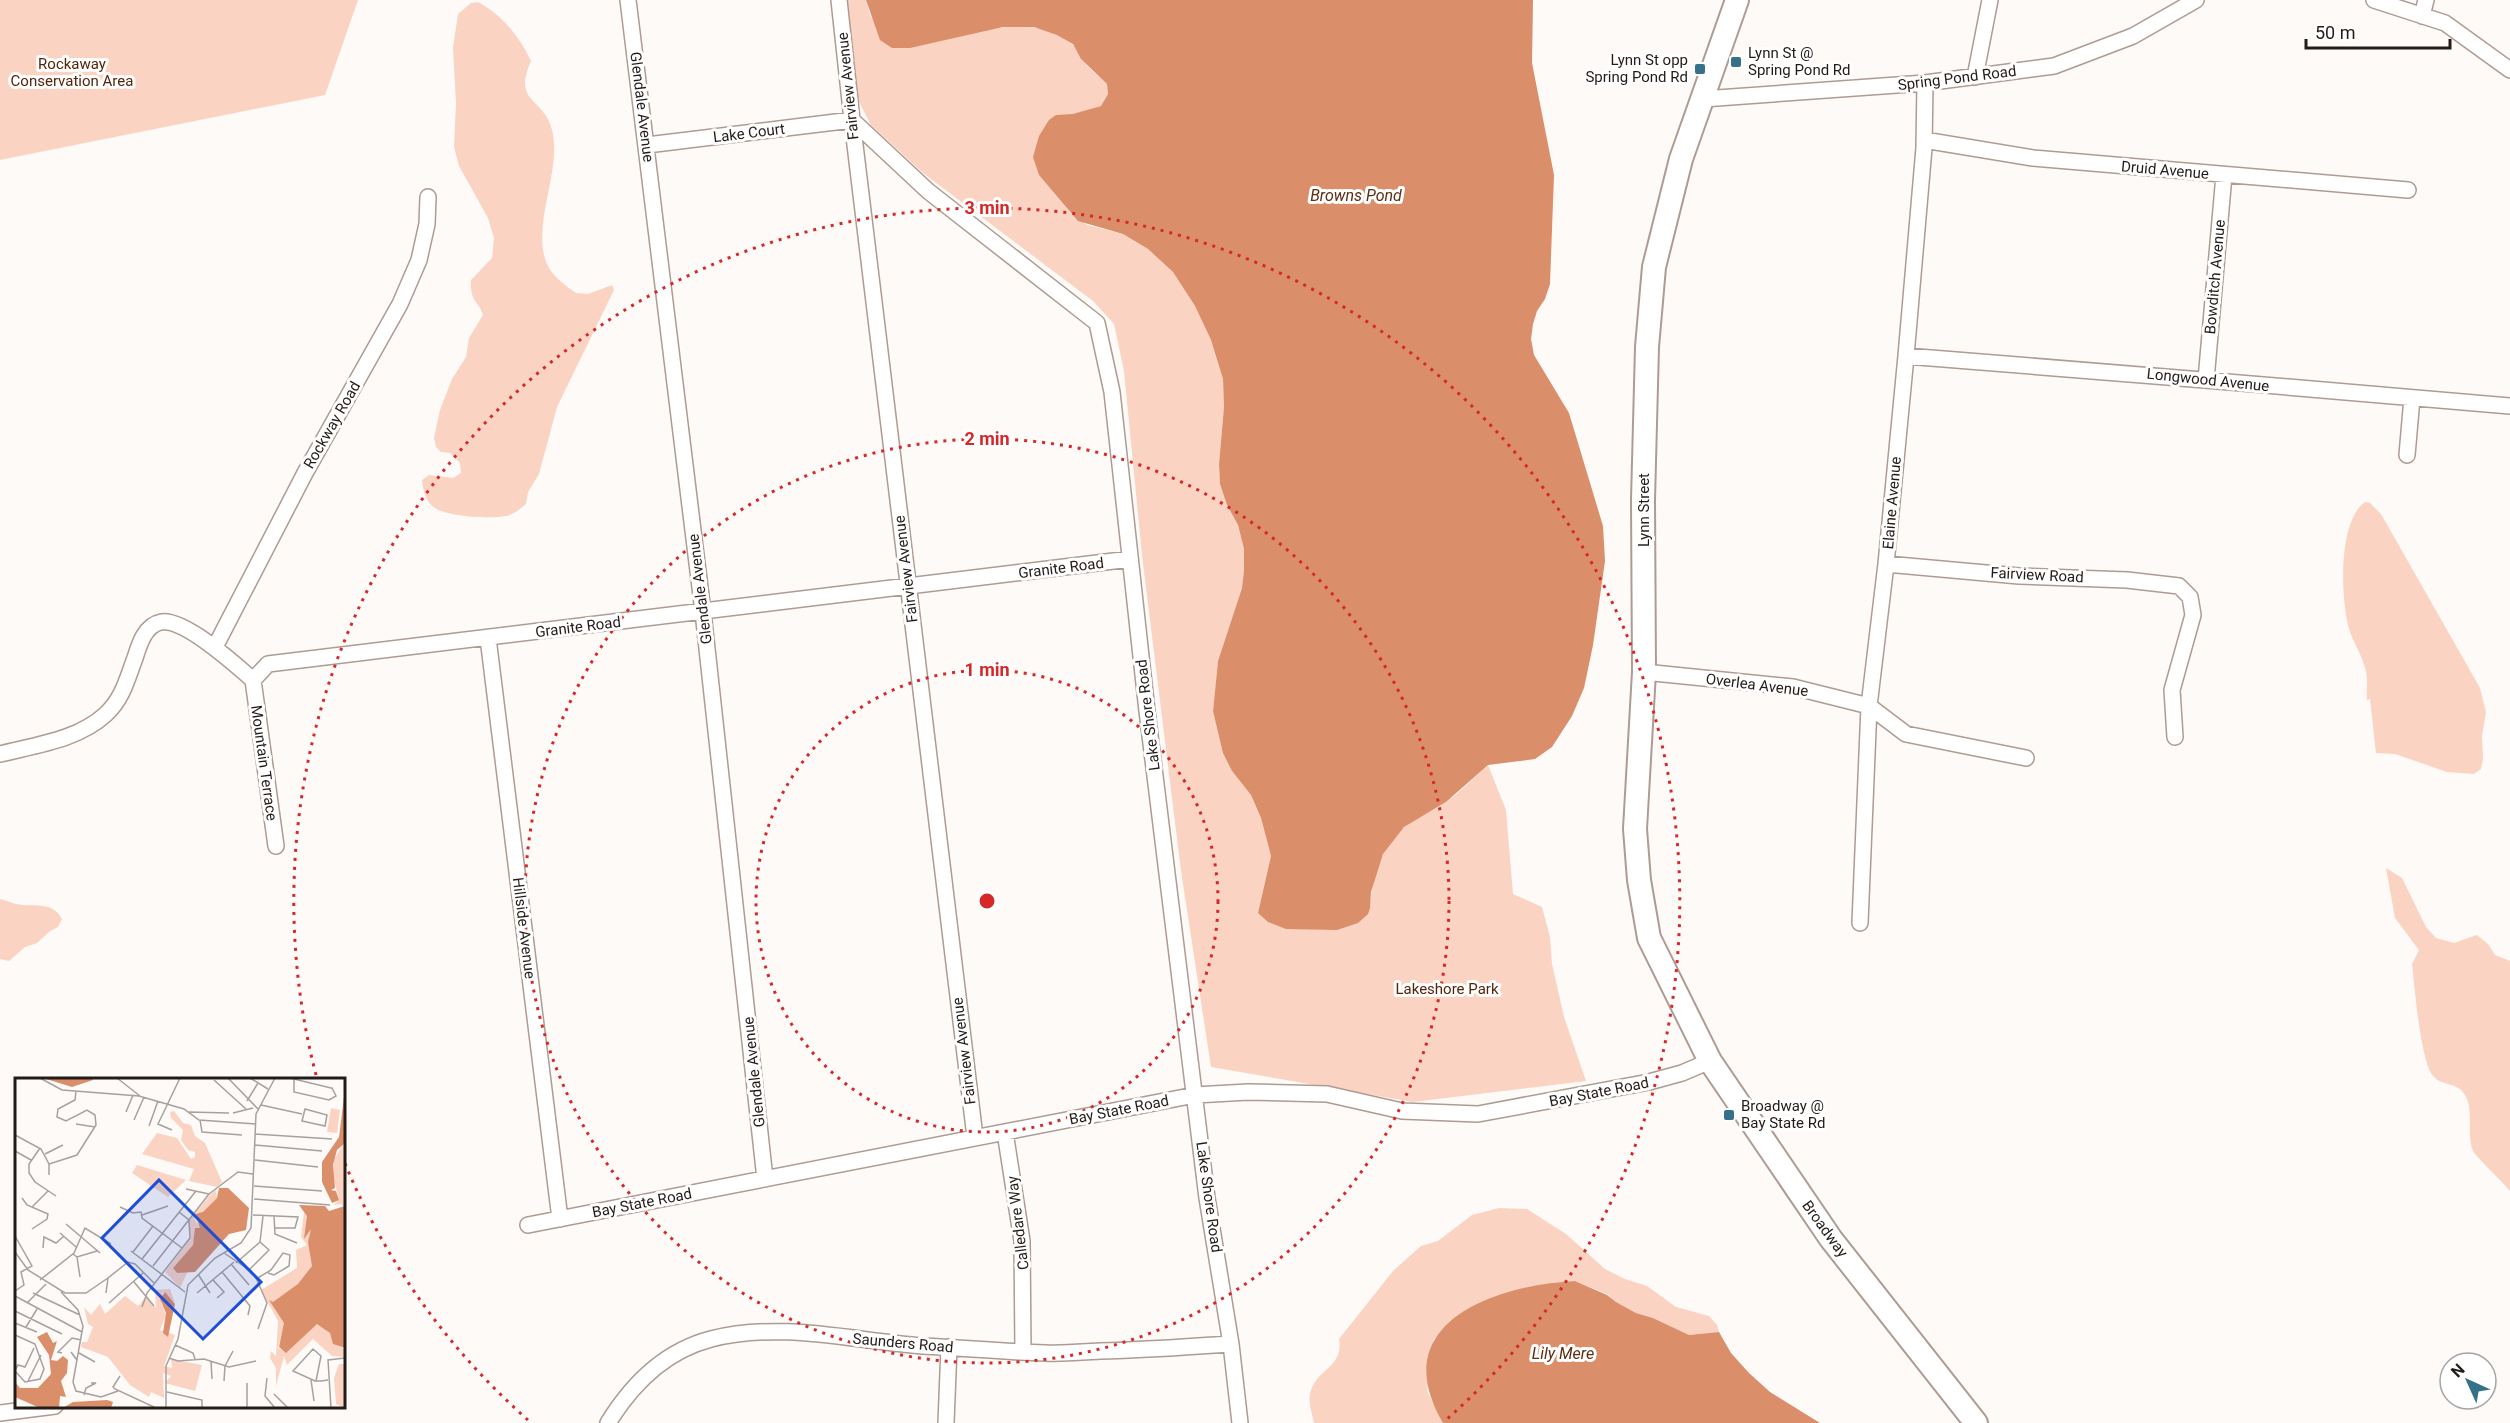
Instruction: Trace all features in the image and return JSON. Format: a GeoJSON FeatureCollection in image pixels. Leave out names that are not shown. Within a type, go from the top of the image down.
{"type":"FeatureCollection","features":[{"type":"Feature","properties":{"kind":"main road","name":"Lynn Street"},"geometry":{"type":"LineString","coordinates":[[1691,1022],[1649,938],[1639,880],[1635,829],[1644,672],[1643,501],[1646,359],[1654,267],[1681,159],[1737,0]]}},
{"type":"Feature","properties":{"kind":"main road","name":"Broadway"},"geometry":{"type":"LineString","coordinates":[[1691,1022],[1710,1061],[1831,1239],[1976,1423]]}},
{"type":"Feature","properties":{"kind":"street","name":"Glendale Avenue"},"geometry":{"type":"LineString","coordinates":[[628,0],[703,612],[765,1179]]}},
{"type":"Feature","properties":{"kind":"street","name":"Fairview Avenue"},"geometry":{"type":"LineString","coordinates":[[839,0],[975,1137]]}},
{"type":"Feature","properties":{"kind":"street"},"geometry":{"type":"LineString","coordinates":[[1975,77],[1990,0]]}},
{"type":"Feature","properties":{"kind":"street","name":"Spring Pond Road"},"geometry":{"type":"LineString","coordinates":[[1703,99],[1925,83],[2054,66],[2133,36],[2196,0]]}},
{"type":"Feature","properties":{"kind":"street"},"geometry":{"type":"LineString","coordinates":[[2374,0],[2445,23],[2510,70]]}},
{"type":"Feature","properties":{"kind":"street"},"geometry":{"type":"LineString","coordinates":[[2422,16],[2426,0]]}},
{"type":"Feature","properties":{"kind":"street","name":"Elaine Avenue"},"geometry":{"type":"LineString","coordinates":[[1860,923],[1869,706],[1886,564],[1906,356],[1924,140],[1925,83]]}},
{"type":"Feature","properties":{"kind":"street","name":"Lake Court"},"geometry":{"type":"LineString","coordinates":[[647,145],[852,120]]}},
{"type":"Feature","properties":{"kind":"street","name":"Lake Shore Road"},"geometry":{"type":"LineString","coordinates":[[852,120],[928,191],[1097,323],[1112,392],[1207,1198],[1231,1344],[1240,1423]]}},
{"type":"Feature","properties":{"kind":"street","name":"Druid Avenue"},"geometry":{"type":"LineString","coordinates":[[1924,140],[2033,158],[2408,190]]}},
{"type":"Feature","properties":{"kind":"street","name":"Bowditch Avenue"},"geometry":{"type":"LineString","coordinates":[[2206,380],[2224,175]]}},
{"type":"Feature","properties":{"kind":"street","name":"Rockway Road"},"geometry":{"type":"LineString","coordinates":[[215,647],[305,473],[400,304],[419,260],[427,224],[428,197]]}},
{"type":"Feature","properties":{"kind":"street","name":"Longwood Avenue"},"geometry":{"type":"LineString","coordinates":[[1906,356],[2510,406]]}},
{"type":"Feature","properties":{"kind":"street"},"geometry":{"type":"LineString","coordinates":[[2407,455],[2412,398]]}},
{"type":"Feature","properties":{"kind":"street","name":"Granite Road"},"geometry":{"type":"LineString","coordinates":[[253,680],[268,664],[1130,560]]}},
{"type":"Feature","properties":{"kind":"street","name":"Fairview Road"},"geometry":{"type":"LineString","coordinates":[[1886,564],[2019,576],[2136,580],[2180,586],[2190,597],[2193,615],[2172,690],[2175,737]]}},
{"type":"Feature","properties":{"kind":"street"},"geometry":{"type":"LineString","coordinates":[[0,754],[76,734],[91,727],[117,704],[141,641],[149,629],[160,622],[173,623],[215,647],[253,680]]}},
{"type":"Feature","properties":{"kind":"street","name":"Hillside Avenue"},"geometry":{"type":"LineString","coordinates":[[488,638],[560,1219]]}},
{"type":"Feature","properties":{"kind":"street","name":"Overlea Avenue"},"geometry":{"type":"LineString","coordinates":[[1644,672],[1793,687],[1869,706]]}},
{"type":"Feature","properties":{"kind":"street","name":"Mountain Terrace"},"geometry":{"type":"LineString","coordinates":[[253,680],[276,846]]}},
{"type":"Feature","properties":{"kind":"street"},"geometry":{"type":"LineString","coordinates":[[1869,706],[1906,734],[2026,759]]}},
{"type":"Feature","properties":{"kind":"street","name":"Bay State Road"},"geometry":{"type":"LineString","coordinates":[[528,1225],[1195,1095],[1248,1092],[1327,1094],[1401,1111],[1478,1114],[1649,1082],[1682,1073],[1710,1061]]}},
{"type":"Feature","properties":{"kind":"street","name":"Calledare Way"},"geometry":{"type":"LineString","coordinates":[[1005,1132],[1023,1241],[1023,1351]]}},
{"type":"Feature","properties":{"kind":"street","name":"Saunders Road"},"geometry":{"type":"LineString","coordinates":[[608,1423],[624,1397],[649,1372],[678,1352],[709,1340],[744,1332],[783,1331],[949,1347],[1046,1353],[1231,1344]]}},
{"type":"Feature","properties":{"kind":"street"},"geometry":{"type":"LineString","coordinates":[[946,1423],[949,1347]]}},
{"type":"Feature","properties":{"kind":"street"},"geometry":{"type":"LineString","coordinates":[[0,1413],[46,1408]]}},
{"type":"Feature","properties":{"kind":"green space","name":"Rockaway Conservation Area"},"geometry":{"type":"Polygon","coordinates":[[[0,0],[358,0],[325,95],[0,160],[0,0]]]}},
{"type":"Feature","properties":{"kind":"green space","name":"Lakeshore Park"},"geometry":{"type":"Polygon","coordinates":[[[847,0],[866,0],[870,15],[892,48],[937,42],[983,30],[1007,27],[1029,27],[1051,32],[1071,43],[1090,69],[1107,84],[1108,94],[1101,106],[1073,115],[1056,115],[1039,175],[1064,202],[1070,213],[1087,225],[1123,234],[1148,249],[1173,272],[1195,306],[1211,340],[1223,379],[1220,484],[1227,505],[1238,525],[1244,549],[1244,570],[1242,588],[1218,661],[1213,711],[1232,771],[1251,795],[1261,818],[1271,856],[1258,913],[1370,908],[1379,863],[1390,842],[1411,822],[1452,798],[1488,765],[1506,810],[1513,894],[1542,907],[1550,937],[1552,964],[1564,1017],[1586,1081],[1413,1102],[1211,1067],[1181,871],[1142,555],[1124,371],[1114,324],[1093,301],[923,173],[871,125],[857,98],[847,0]]]}},
{"type":"Feature","properties":{"kind":"green space"},"geometry":{"type":"Polygon","coordinates":[[[478,2],[502,20],[526,52],[531,61],[526,75],[527,93],[543,111],[552,130],[553,164],[542,236],[549,268],[558,279],[576,293],[588,294],[612,285],[614,290],[557,407],[539,474],[528,492],[526,504],[516,512],[499,517],[456,515],[438,510],[428,500],[422,480],[429,475],[453,478],[461,473],[460,463],[450,453],[441,452],[436,447],[434,438],[440,410],[452,379],[466,357],[469,338],[483,315],[473,297],[471,280],[492,258],[494,238],[488,218],[459,166],[454,147],[456,103],[453,47],[458,14],[471,3],[478,2]]]}},
{"type":"Feature","properties":{"kind":"green space"},"geometry":{"type":"Polygon","coordinates":[[[2365,502],[2370,503],[2381,514],[2480,688],[2486,712],[2482,736],[2483,759],[2481,769],[2474,774],[2447,772],[2395,754],[2376,753],[2370,699],[2367,700],[2366,672],[2350,631],[2343,578],[2350,525],[2356,512],[2365,502]]]}},
{"type":"Feature","properties":{"kind":"green space"},"geometry":{"type":"Polygon","coordinates":[[[2386,868],[2402,878],[2426,927],[2436,938],[2454,943],[2477,935],[2488,944],[2495,955],[2510,961],[2510,1191],[2473,1151],[2468,1103],[2463,1092],[2455,1086],[2441,1082],[2433,1076],[2428,1067],[2419,1023],[2412,964],[2419,950],[2395,918],[2386,868]]]}},
{"type":"Feature","properties":{"kind":"green space"},"geometry":{"type":"Polygon","coordinates":[[[0,899],[50,908],[55,910],[62,919],[58,927],[37,943],[25,947],[9,961],[0,959],[0,899]]]}},
{"type":"Feature","properties":{"kind":"green space"},"geometry":{"type":"Polygon","coordinates":[[[1499,1208],[1527,1209],[1566,1234],[1605,1269],[1647,1286],[1676,1307],[1709,1316],[1717,1325],[1719,1332],[1689,1335],[1653,1318],[1636,1313],[1607,1294],[1575,1281],[1552,1283],[1497,1295],[1466,1310],[1434,1339],[1427,1391],[1443,1423],[1314,1423],[1310,1407],[1311,1390],[1338,1355],[1339,1339],[1393,1271],[1421,1246],[1438,1241],[1472,1215],[1499,1208]]]}},
{"type":"Feature","properties":{"kind":"water","name":"Browns Pond"},"geometry":{"type":"Polygon","coordinates":[[[866,0],[1533,0],[1532,63],[1554,175],[1550,284],[1545,299],[1537,311],[1531,339],[1534,355],[1569,413],[1603,526],[1605,561],[1593,645],[1584,688],[1572,716],[1552,747],[1535,759],[1488,765],[1446,802],[1404,827],[1383,854],[1371,892],[1368,914],[1358,923],[1337,930],[1286,929],[1268,922],[1258,913],[1271,856],[1261,818],[1251,795],[1232,771],[1223,753],[1213,711],[1218,661],[1242,588],[1244,570],[1244,549],[1238,525],[1227,505],[1220,484],[1223,379],[1211,340],[1195,306],[1173,272],[1148,249],[1123,234],[1078,221],[1039,175],[1033,157],[1039,136],[1049,120],[1056,115],[1073,114],[1101,106],[1108,94],[1107,84],[1081,59],[1073,44],[1057,35],[1034,27],[1003,27],[910,48],[892,48],[880,40],[866,0]]]}},
{"type":"Feature","properties":{"kind":"water","name":"Lily Mere"},"geometry":{"type":"Polygon","coordinates":[[[1575,1281],[1607,1295],[1636,1313],[1653,1318],[1689,1335],[1719,1332],[1731,1353],[1770,1392],[1820,1423],[1443,1423],[1428,1388],[1427,1359],[1438,1335],[1457,1316],[1483,1301],[1512,1291],[1544,1284],[1575,1281]]]}},
{"type":"Feature","properties":{"kind":"place","name":"Lynn St @ Spring Pond Rd"},"geometry":{"type":"Point","coordinates":[1736,62]}},
{"type":"Feature","properties":{"kind":"place","name":"Lynn St opp Spring Pond Rd"},"geometry":{"type":"Point","coordinates":[1700,69]}},
{"type":"Feature","properties":{"kind":"place","name":"Broadway @ Bay State Rd"},"geometry":{"type":"Point","coordinates":[1729,1115]}}]}
